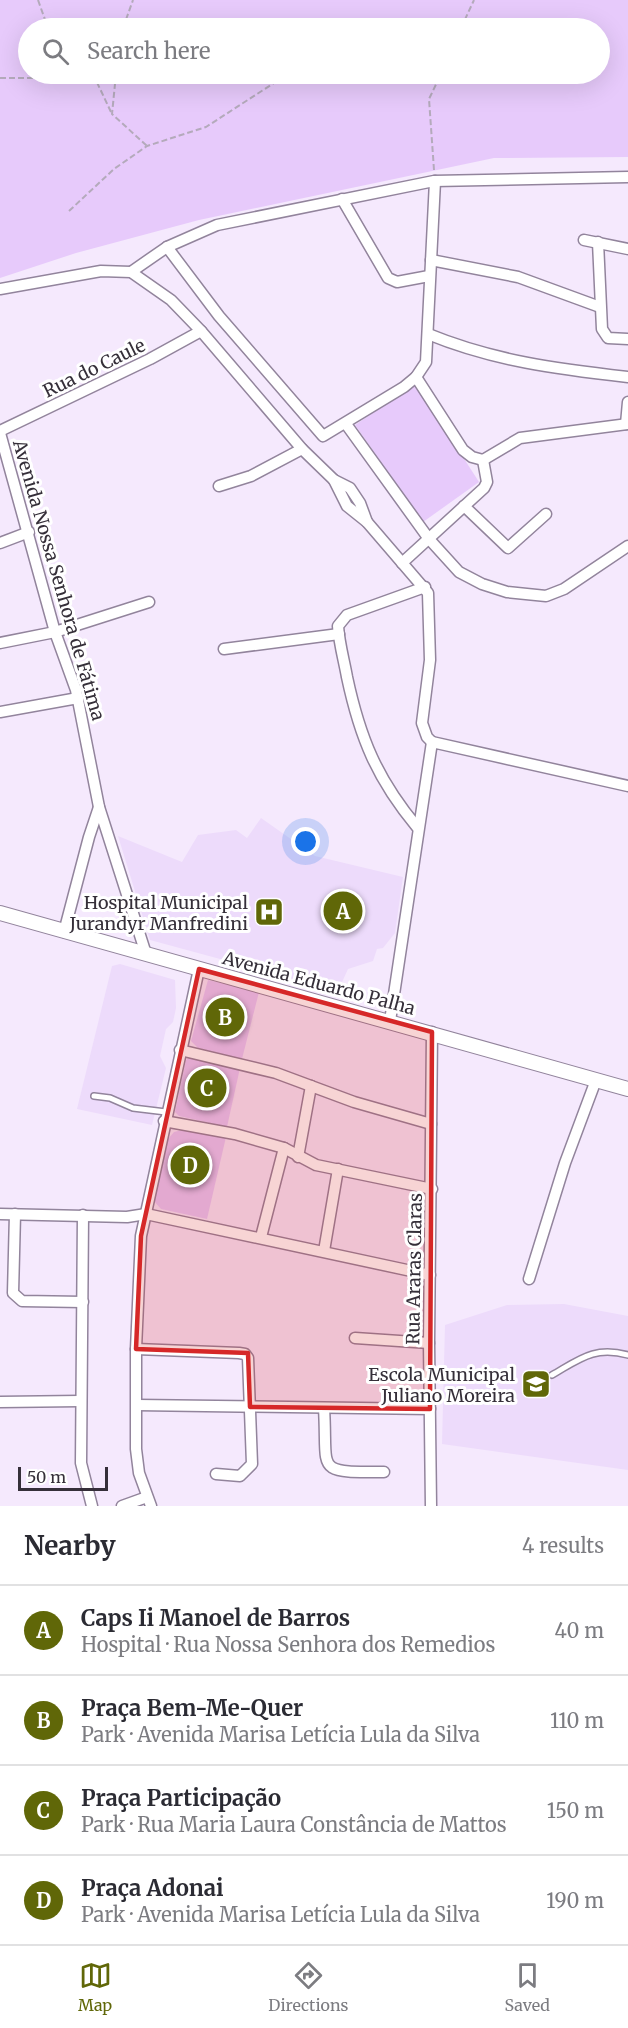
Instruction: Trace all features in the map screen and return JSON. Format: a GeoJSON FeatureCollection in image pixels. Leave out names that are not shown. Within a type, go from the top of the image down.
{"type":"FeatureCollection","features":[{"type":"Feature","properties":{"kind":"street"},"geometry":{"type":"LineString","coordinates":[[131,272],[167,248],[217,225],[435,178],[628,177]]}},
{"type":"Feature","properties":{"kind":"street"},"geometry":{"type":"LineString","coordinates":[[167,248],[219,316],[323,436],[346,424],[416,377],[426,362],[435,178]]}},
{"type":"Feature","properties":{"kind":"street"},"geometry":{"type":"LineString","coordinates":[[342,199],[388,278],[397,282],[429,276]]}},
{"type":"Feature","properties":{"kind":"street"},"geometry":{"type":"LineString","coordinates":[[584,240],[628,249]]}},
{"type":"Feature","properties":{"kind":"street"},"geometry":{"type":"LineString","coordinates":[[598,242],[602,328],[608,338],[628,339]]}},
{"type":"Feature","properties":{"kind":"street"},"geometry":{"type":"LineString","coordinates":[[431,260],[518,277],[600,307]]}},
{"type":"Feature","properties":{"kind":"street"},"geometry":{"type":"LineString","coordinates":[[0,289],[101,271],[131,272],[171,300],[201,331],[302,449],[334,480],[350,488],[360,503],[367,522],[425,587],[430,601],[431,632],[422,723],[427,737],[432,742],[628,786]]}},
{"type":"Feature","properties":{"kind":"street","name":"Rua do Caule"},"geometry":{"type":"LineString","coordinates":[[0,432],[150,359],[201,331]]}},
{"type":"Feature","properties":{"kind":"street"},"geometry":{"type":"LineString","coordinates":[[428,334],[513,362],[628,377]]}},
{"type":"Feature","properties":{"kind":"street"},"geometry":{"type":"LineString","coordinates":[[416,377],[463,450],[472,457],[483,460],[520,438],[627,424],[628,402]]}},
{"type":"Feature","properties":{"kind":"street"},"geometry":{"type":"LineString","coordinates":[[346,424],[429,538],[459,572],[469,578],[507,592],[546,596],[564,589],[628,546]]}},
{"type":"Feature","properties":{"kind":"street","name":"Avenida Nossa Senhora de Fátima"},"geometry":{"type":"LineString","coordinates":[[0,432],[55,632],[78,698],[99,807],[146,954]]}},
{"type":"Feature","properties":{"kind":"street"},"geometry":{"type":"LineString","coordinates":[[219,486],[251,476],[302,449]]}},
{"type":"Feature","properties":{"kind":"street"},"geometry":{"type":"LineString","coordinates":[[402,562],[486,485],[483,460]]}},
{"type":"Feature","properties":{"kind":"street"},"geometry":{"type":"LineString","coordinates":[[464,506],[508,549],[546,514]]}},
{"type":"Feature","properties":{"kind":"street"},"geometry":{"type":"LineString","coordinates":[[0,543],[29,532]]}},
{"type":"Feature","properties":{"kind":"street"},"geometry":{"type":"LineString","coordinates":[[417,827],[389,792],[371,760],[356,714],[339,634],[340,622],[347,615],[425,587]]}},
{"type":"Feature","properties":{"kind":"street"},"geometry":{"type":"LineString","coordinates":[[0,643],[55,632],[149,602]]}},
{"type":"Feature","properties":{"kind":"street"},"geometry":{"type":"LineString","coordinates":[[224,649],[339,634]]}},
{"type":"Feature","properties":{"kind":"street"},"geometry":{"type":"LineString","coordinates":[[0,712],[78,698]]}},
{"type":"Feature","properties":{"kind":"street"},"geometry":{"type":"LineString","coordinates":[[390,1021],[417,827],[432,742]]}},
{"type":"Feature","properties":{"kind":"street"},"geometry":{"type":"LineString","coordinates":[[64,932],[88,837],[99,807]]}},
{"type":"Feature","properties":{"kind":"street","name":"Avenida Eduardo Palha"},"geometry":{"type":"LineString","coordinates":[[0,912],[64,932],[432,1032],[628,1089]]}},
{"type":"Feature","properties":{"kind":"street"},"geometry":{"type":"LineString","coordinates":[[122,1506],[149,1502],[140,1473],[136,1449],[139,1252],[165,1117],[199,969]]}},
{"type":"Feature","properties":{"kind":"street","name":"Rua Araras Claras"},"geometry":{"type":"LineString","coordinates":[[430,1506],[432,1032]]}},
{"type":"Feature","properties":{"kind":"street"},"geometry":{"type":"LineString","coordinates":[[180,1050],[276,1073],[354,1102],[431,1124]]}},
{"type":"Feature","properties":{"kind":"street"},"geometry":{"type":"LineString","coordinates":[[529,1279],[564,1162],[596,1080]]}},
{"type":"Feature","properties":{"kind":"street"},"geometry":{"type":"LineString","coordinates":[[298,1157],[311,1086]]}},
{"type":"Feature","properties":{"kind":"street"},"geometry":{"type":"LineString","coordinates":[[165,1117],[284,1148],[298,1157],[338,1169],[432,1189]]}},
{"type":"Feature","properties":{"kind":"street"},"geometry":{"type":"LineString","coordinates":[[261,1237],[284,1148]]}},
{"type":"Feature","properties":{"kind":"street"},"geometry":{"type":"LineString","coordinates":[[324,1251],[338,1169]]}},
{"type":"Feature","properties":{"kind":"street"},"geometry":{"type":"LineString","coordinates":[[0,1214],[127,1217],[146,1214],[430,1275]]}},
{"type":"Feature","properties":{"kind":"street"},"geometry":{"type":"LineString","coordinates":[[15,1214],[13,1293],[16,1298],[22,1301],[83,1302]]}},
{"type":"Feature","properties":{"kind":"street"},"geometry":{"type":"LineString","coordinates":[[83,1215],[81,1463],[92,1506]]}},
{"type":"Feature","properties":{"kind":"street"},"geometry":{"type":"LineString","coordinates":[[355,1338],[429,1343]]}},
{"type":"Feature","properties":{"kind":"street"},"geometry":{"type":"LineString","coordinates":[[136,1349],[245,1354],[248,1358],[252,1464],[240,1476],[216,1474]]}},
{"type":"Feature","properties":{"kind":"street"},"geometry":{"type":"LineString","coordinates":[[0,1402],[80,1401]]}},
{"type":"Feature","properties":{"kind":"street"},"geometry":{"type":"LineString","coordinates":[[137,1406],[430,1409]]}},
{"type":"Feature","properties":{"kind":"street"},"geometry":{"type":"LineString","coordinates":[[324,1408],[326,1461],[331,1468],[339,1472],[384,1472]]}},
{"type":"Feature","properties":{"kind":"lane"},"geometry":{"type":"LineString","coordinates":[[94,1096],[111,1098],[133,1108],[165,1117]]}},
{"type":"Feature","properties":{"kind":"lane"},"geometry":{"type":"LineString","coordinates":[[552,1375],[591,1353],[614,1352],[628,1355]]}},
{"type":"Feature","properties":{"kind":"path"},"geometry":{"type":"LineString","coordinates":[[38,0],[44,18]]}},
{"type":"Feature","properties":{"kind":"path"},"geometry":{"type":"LineString","coordinates":[[127,18],[133,0]]}},
{"type":"Feature","properties":{"kind":"path"},"geometry":{"type":"LineString","coordinates":[[466,18],[474,0]]}},
{"type":"Feature","properties":{"kind":"path"},"geometry":{"type":"LineString","coordinates":[[0,78],[18,78]]}},
{"type":"Feature","properties":{"kind":"path"},"geometry":{"type":"LineString","coordinates":[[98,84],[112,114],[147,146]]}},
{"type":"Feature","properties":{"kind":"path"},"geometry":{"type":"LineString","coordinates":[[112,114],[115,84]]}},
{"type":"Feature","properties":{"kind":"path"},"geometry":{"type":"LineString","coordinates":[[69,211],[114,169],[147,146],[206,127],[272,84]]}},
{"type":"Feature","properties":{"kind":"path"},"geometry":{"type":"LineString","coordinates":[[435,178],[429,99],[436,84]]}},
{"type":"Feature","properties":{"kind":"path"},"geometry":{"type":"LineString","coordinates":[[431,145],[435,178]]}},
{"type":"Feature","properties":{"kind":"highlighted area"},"geometry":{"type":"Polygon","coordinates":[[[199,969],[432,1032],[430,1409],[250,1407],[248,1353],[136,1349],[141,1236],[199,969]]]}},
{"type":"Feature","properties":{"kind":"shaded area"},"geometry":{"type":"Polygon","coordinates":[[[0,0],[628,0],[628,157],[494,158],[199,220],[76,253],[0,278],[0,0]]]}},
{"type":"Feature","properties":{"kind":"shaded area"},"geometry":{"type":"Polygon","coordinates":[[[416,384],[479,482],[423,522],[355,425],[416,384]]]}},
{"type":"Feature","properties":{"kind":"shaded area","name":"Hospital Municipal Jurandyr Manfredini"},"geometry":{"type":"Polygon","coordinates":[[[261,818],[315,856],[403,877],[395,933],[383,948],[377,949],[373,961],[348,969],[338,991],[150,940],[118,836],[182,862],[198,835],[236,830],[247,838],[261,818]]]}},
{"type":"Feature","properties":{"kind":"shaded area"},"geometry":{"type":"Polygon","coordinates":[[[120,964],[175,980],[176,1008],[173,1022],[166,1029],[160,1056],[166,1068],[152,1125],[77,1109],[112,966],[120,964]]]}},
{"type":"Feature","properties":{"kind":"shaded area"},"geometry":{"type":"Polygon","coordinates":[[[208,980],[259,992],[242,1059],[198,1048],[191,1041],[208,980]]]}},
{"type":"Feature","properties":{"kind":"shaded area"},"geometry":{"type":"Polygon","coordinates":[[[190,1057],[240,1068],[227,1127],[179,1116],[175,1112],[186,1060],[190,1057]]]}},
{"type":"Feature","properties":{"kind":"shaded area"},"geometry":{"type":"Polygon","coordinates":[[[186,1129],[226,1137],[207,1219],[161,1209],[154,1201],[168,1139],[174,1132],[186,1129]]]}},
{"type":"Feature","properties":{"kind":"shaded area","name":"Escola Municipal Juliano Moreira"},"geometry":{"type":"Polygon","coordinates":[[[564,1304],[628,1316],[628,1470],[442,1444],[445,1325],[507,1305],[564,1304]]]}},
{"type":"Feature","properties":{"kind":"place","name":"Caps Ii Manoel de Barros"},"geometry":{"type":"Point","coordinates":[343,911]}},
{"type":"Feature","properties":{"kind":"place","name":"Hospital Municipal Jurandyr Manfredini"},"geometry":{"type":"Point","coordinates":[269,912]}},
{"type":"Feature","properties":{"kind":"place","name":"Praça Bem-Me-Quer"},"geometry":{"type":"Point","coordinates":[225,1017]}},
{"type":"Feature","properties":{"kind":"place","name":"Praça Participação"},"geometry":{"type":"Point","coordinates":[207,1088]}},
{"type":"Feature","properties":{"kind":"place","name":"Praça Adonai"},"geometry":{"type":"Point","coordinates":[190,1165]}},
{"type":"Feature","properties":{"kind":"place","name":"Escola Municipal Juliano Moreira"},"geometry":{"type":"Point","coordinates":[536,1384]}}]}
